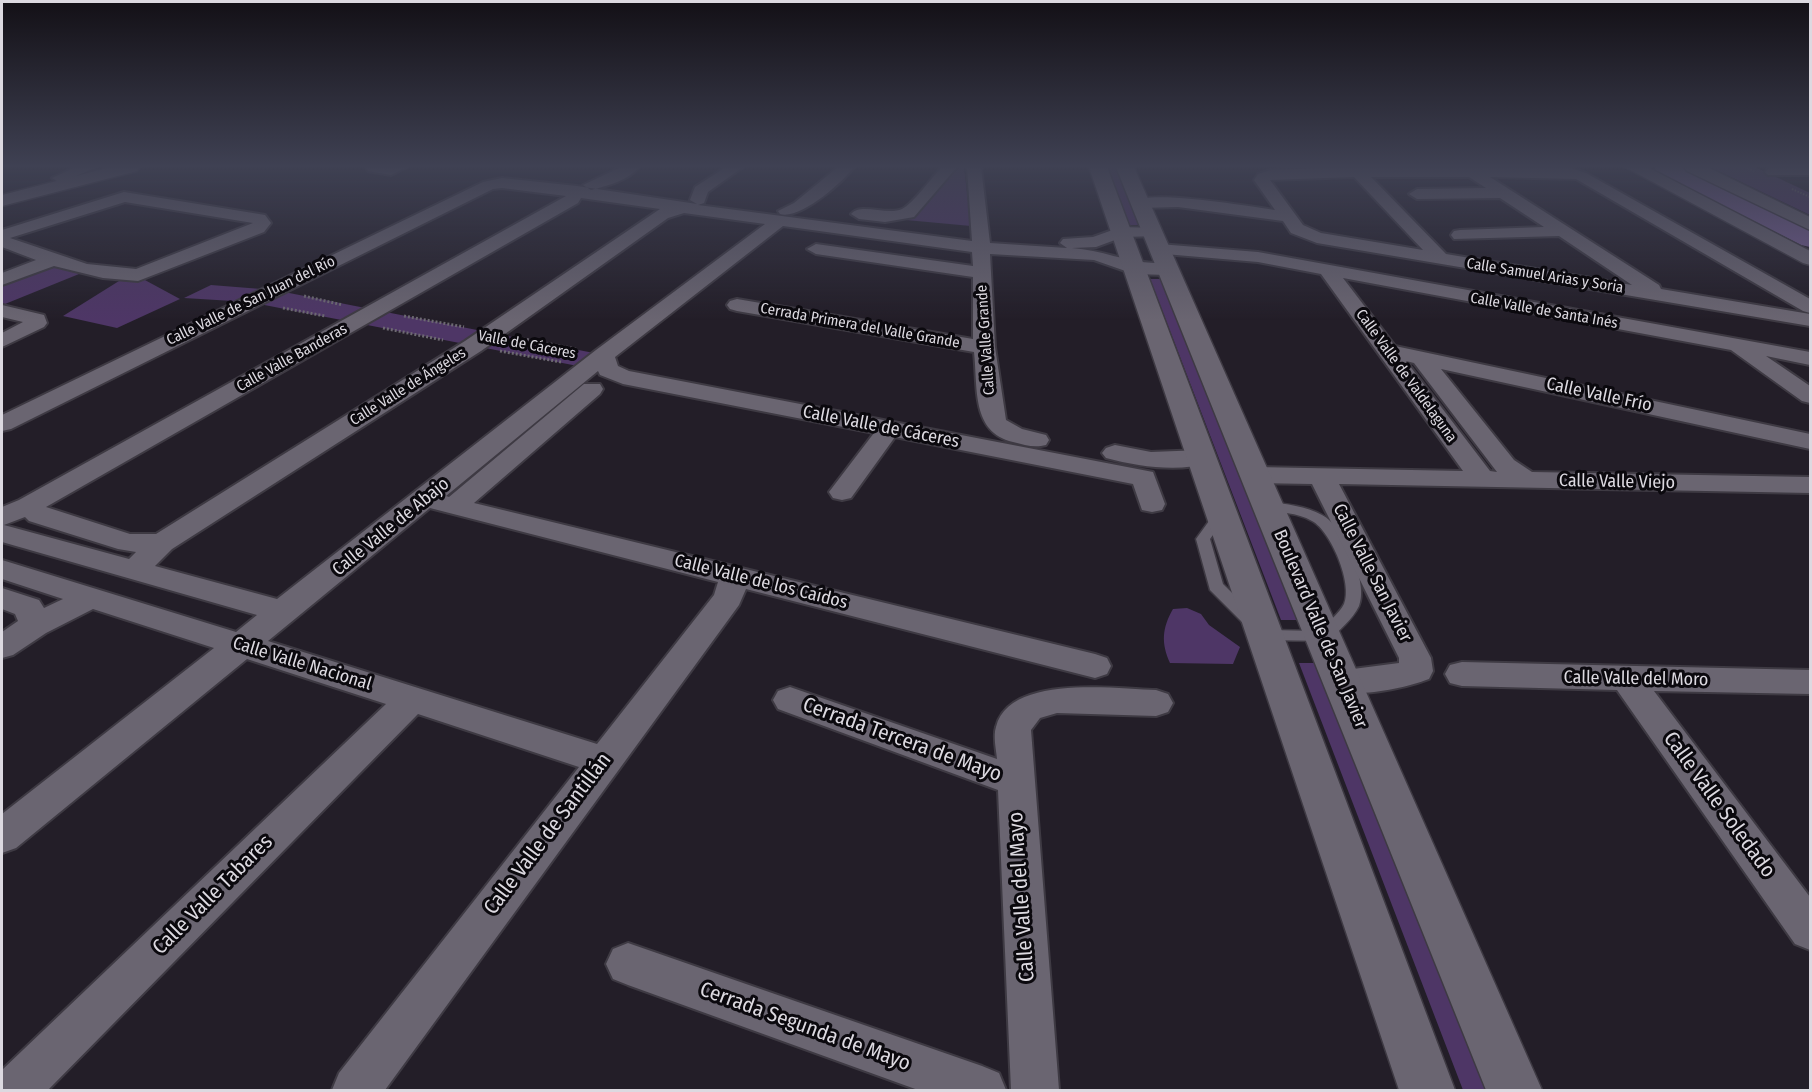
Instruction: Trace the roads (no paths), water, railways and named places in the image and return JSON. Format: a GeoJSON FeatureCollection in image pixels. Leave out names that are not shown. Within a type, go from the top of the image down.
{"type":"FeatureCollection","features":[{"type":"Feature","properties":{"kind":"main road","name":"Boulevard Valle de San Javier"},"geometry":{"type":"LineString","coordinates":[[1127,218],[1261,490],[1514,1090]]}},
{"type":"Feature","properties":{"kind":"main road"},"geometry":{"type":"LineString","coordinates":[[1731,218],[1810,259]]}},
{"type":"Feature","properties":{"kind":"main road","name":"Boulevard Valle de San Javier"},"geometry":{"type":"LineString","coordinates":[[1136,234],[1202,458],[1427,1090]]}},
{"type":"Feature","properties":{"kind":"street"},"geometry":{"type":"LineString","coordinates":[[2,235],[57,218]]}},
{"type":"Feature","properties":{"kind":"street"},"geometry":{"type":"LineString","coordinates":[[2,242],[53,260],[124,275],[138,275],[258,228],[263,223],[260,219],[254,218]]}},
{"type":"Feature","properties":{"kind":"street","name":"Calle Valle de San Juan del Río"},"geometry":{"type":"LineString","coordinates":[[2,424],[422,218]]}},
{"type":"Feature","properties":{"kind":"street","name":"Calle Valle Banderas"},"geometry":{"type":"LineString","coordinates":[[2,517],[29,506],[376,311],[535,218]]}},
{"type":"Feature","properties":{"kind":"street","name":"Calle Valle de Ángeles"},"geometry":{"type":"LineString","coordinates":[[133,572],[162,543],[473,346],[656,218]]}},
{"type":"Feature","properties":{"kind":"street","name":"Calle Valle de Abajo"},"geometry":{"type":"LineString","coordinates":[[440,502],[596,361],[781,218]]}},
{"type":"Feature","properties":{"kind":"street","name":"Calle Valle de Santa Inés"},"geometry":{"type":"LineString","coordinates":[[825,218],[981,244],[1084,251],[1136,234],[1203,258],[1278,262],[1810,358]]}},
{"type":"Feature","properties":{"kind":"street","name":"Calle Valle Grande"},"geometry":{"type":"LineString","coordinates":[[979,218],[984,347],[994,421],[1000,429],[1015,436],[1151,460],[1202,458]]}},
{"type":"Feature","properties":{"kind":"street"},"geometry":{"type":"LineString","coordinates":[[1136,234],[1157,218]]}},
{"type":"Feature","properties":{"kind":"street"},"geometry":{"type":"LineString","coordinates":[[1136,234],[1161,218]]}},
{"type":"Feature","properties":{"kind":"street","name":"Calle Samuel Arias y Soria"},"geometry":{"type":"LineString","coordinates":[[1289,218],[1297,229],[1317,238],[1810,320]]}},
{"type":"Feature","properties":{"kind":"street"},"geometry":{"type":"LineString","coordinates":[[1402,218],[1440,258]]}},
{"type":"Feature","properties":{"kind":"street"},"geometry":{"type":"LineString","coordinates":[[1542,218],[1661,295]]}},
{"type":"Feature","properties":{"kind":"street","name":"Calle Samuel Arias y Soria"},"geometry":{"type":"LineString","coordinates":[[1654,218],[1810,307]]}},
{"type":"Feature","properties":{"kind":"street"},"geometry":{"type":"LineString","coordinates":[[1460,235],[1563,231]]}},
{"type":"Feature","properties":{"kind":"street"},"geometry":{"type":"LineString","coordinates":[[816,249],[982,273]]}},
{"type":"Feature","properties":{"kind":"street"},"geometry":{"type":"LineString","coordinates":[[2,279],[53,260]]}},
{"type":"Feature","properties":{"kind":"street","name":"Calle Valle de Valdelaguna"},"geometry":{"type":"LineString","coordinates":[[1329,272],[1482,479]]}},
{"type":"Feature","properties":{"kind":"street","name":"Cerrada Primera del Valle Grande"},"geometry":{"type":"LineString","coordinates":[[737,305],[984,347]]}},
{"type":"Feature","properties":{"kind":"street"},"geometry":{"type":"LineString","coordinates":[[2,311],[37,319],[38,323],[2,341]]}},
{"type":"Feature","properties":{"kind":"street"},"geometry":{"type":"LineString","coordinates":[[1735,346],[1810,396]]}},
{"type":"Feature","properties":{"kind":"street","name":"Calle Valle Frío"},"geometry":{"type":"LineString","coordinates":[[1388,351],[1779,433],[1810,442]]}},
{"type":"Feature","properties":{"kind":"street","name":"Calle Valle de Valdelaguna"},"geometry":{"type":"LineString","coordinates":[[1421,358],[1505,465],[1527,481]]}},
{"type":"Feature","properties":{"kind":"street"},"geometry":{"type":"LineString","coordinates":[[596,361],[608,370],[623,376]]}},
{"type":"Feature","properties":{"kind":"street","name":"Calle Valle de Abajo"},"geometry":{"type":"LineString","coordinates":[[2,836],[285,612],[440,502],[597,385],[623,376]]}},
{"type":"Feature","properties":{"kind":"street","name":"Calle Valle de Cáceres"},"geometry":{"type":"LineString","coordinates":[[623,376],[1143,478],[1152,504]]}},
{"type":"Feature","properties":{"kind":"street"},"geometry":{"type":"LineString","coordinates":[[842,492],[889,429]]}},
{"type":"Feature","properties":{"kind":"street","name":"Calle Valle Viejo"},"geometry":{"type":"LineString","coordinates":[[1261,490],[1322,477],[1810,485]]}},
{"type":"Feature","properties":{"kind":"street","name":"Calle Valle San Javier"},"geometry":{"type":"LineString","coordinates":[[1322,477],[1415,658],[1417,671],[1407,675],[1342,681]]}},
{"type":"Feature","properties":{"kind":"street","name":"Calle Valle de los Caídos"},"geometry":{"type":"LineString","coordinates":[[440,502],[1095,666]]}},
{"type":"Feature","properties":{"kind":"street"},"geometry":{"type":"LineString","coordinates":[[29,506],[39,516],[128,543],[162,543]]}},
{"type":"Feature","properties":{"kind":"street"},"geometry":{"type":"LineString","coordinates":[[2,534],[133,572],[285,612]]}},
{"type":"Feature","properties":{"kind":"street"},"geometry":{"type":"LineString","coordinates":[[34,625],[28,607],[5,580],[51,549]]}},
{"type":"Feature","properties":{"kind":"street","name":"Calle Valle de Santillán"},"geometry":{"type":"LineString","coordinates":[[356,1090],[603,760],[728,598],[735,576]]}},
{"type":"Feature","properties":{"kind":"street","name":"Calle Valle Nacional"},"geometry":{"type":"LineString","coordinates":[[5,580],[92,597],[603,760]]}},
{"type":"Feature","properties":{"kind":"street"},"geometry":{"type":"LineString","coordinates":[[2,647],[34,625],[92,597]]}},
{"type":"Feature","properties":{"kind":"street","name":"Calle Valle del Moro"},"geometry":{"type":"LineString","coordinates":[[1462,674],[1810,682]]}},
{"type":"Feature","properties":{"kind":"street","name":"Calle Valle Soledado"},"geometry":{"type":"LineString","coordinates":[[1627,679],[1810,930]]}},
{"type":"Feature","properties":{"kind":"street","name":"Calle Valle Tabares"},"geometry":{"type":"LineString","coordinates":[[15,1090],[412,699]]}},
{"type":"Feature","properties":{"kind":"street","name":"Cerrada Tercera de Mayo"},"geometry":{"type":"LineString","coordinates":[[790,700],[1014,780]]}},
{"type":"Feature","properties":{"kind":"street","name":"Calle Valle del Mayo"},"geometry":{"type":"LineString","coordinates":[[1035,1090],[1014,780],[1013,727],[1028,709],[1057,700],[1156,703]]}},
{"type":"Feature","properties":{"kind":"street","name":"Cerrada Segunda de Mayo"},"geometry":{"type":"LineString","coordinates":[[628,964],[982,1090]]}},
{"type":"Feature","properties":{"kind":"lane"},"geometry":{"type":"LineString","coordinates":[[1261,490],[1324,522],[1334,533],[1355,586],[1352,605],[1323,637],[1266,636]]}},
{"type":"Feature","properties":{"kind":"waterway"},"geometry":{"type":"LineString","coordinates":[[1768,218],[1810,239]]}}]}
